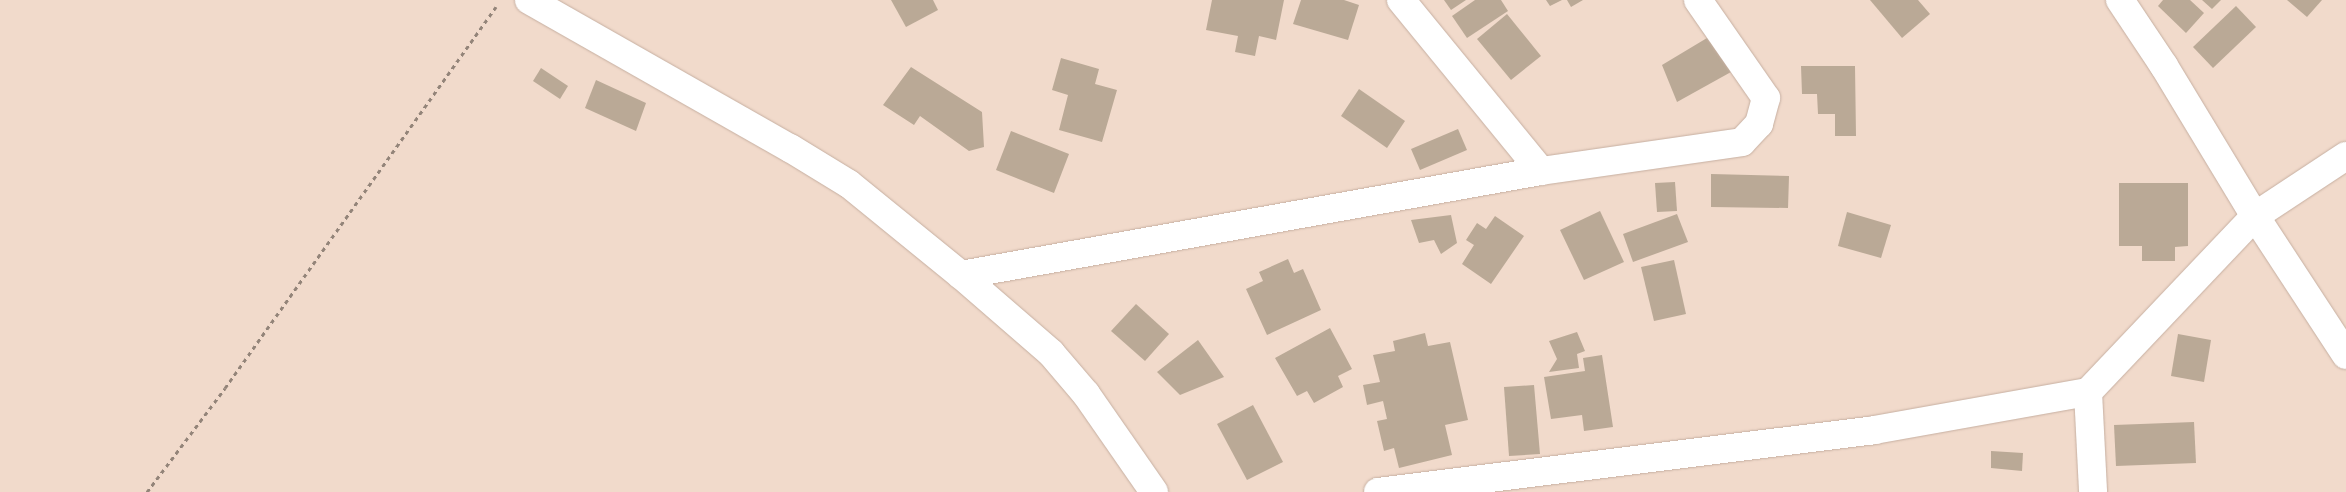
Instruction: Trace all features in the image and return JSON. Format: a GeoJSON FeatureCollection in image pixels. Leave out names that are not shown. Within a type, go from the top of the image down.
{"type":"FeatureCollection","features":[{"type":"Feature","properties":{"kind":"street"},"geometry":{"type":"LineString","coordinates":[[529,0],[790,148],[840,179],[961,275],[1051,352],[1086,394],[1154,492]]}},
{"type":"Feature","properties":{"kind":"street"},"geometry":{"type":"LineString","coordinates":[[1401,0],[1541,171]]}},
{"type":"Feature","properties":{"kind":"street"},"geometry":{"type":"LineString","coordinates":[[961,275],[1541,171],[1742,142],[1760,124],[1766,98],[1698,0]]}},
{"type":"Feature","properties":{"kind":"street"},"geometry":{"type":"LineString","coordinates":[[2120,0],[2164,66],[2255,216],[2346,355]]}},
{"type":"Feature","properties":{"kind":"street"},"geometry":{"type":"LineString","coordinates":[[1378,492],[1874,430],[2088,392],[2255,216],[2346,156]]}},
{"type":"Feature","properties":{"kind":"street"},"geometry":{"type":"LineString","coordinates":[[2088,392],[2093,492]]}},
{"type":"Feature","properties":{"kind":"path"},"geometry":{"type":"LineString","coordinates":[[147,492],[225,388],[501,0]]}},
{"type":"Feature","properties":{"kind":"building"},"geometry":{"type":"Polygon","coordinates":[[[891,0],[933,0],[938,10],[906,27],[891,0]]]}},
{"type":"Feature","properties":{"kind":"building"},"geometry":{"type":"Polygon","coordinates":[[[1212,0],[1284,0],[1276,40],[1259,36],[1255,56],[1235,52],[1238,36],[1206,30],[1212,0]]]}},
{"type":"Feature","properties":{"kind":"building"},"geometry":{"type":"Polygon","coordinates":[[[1301,0],[1344,0],[1359,5],[1348,40],[1293,24],[1301,0]]]}},
{"type":"Feature","properties":{"kind":"building"},"geometry":{"type":"Polygon","coordinates":[[[1444,0],[1466,0],[1451,10],[1444,0]]]}},
{"type":"Feature","properties":{"kind":"building"},"geometry":{"type":"Polygon","coordinates":[[[1475,0],[1501,0],[1508,11],[1467,38],[1452,16],[1475,0]]]}},
{"type":"Feature","properties":{"kind":"building"},"geometry":{"type":"Polygon","coordinates":[[[1546,0],[1562,0],[1550,6],[1546,0]]]}},
{"type":"Feature","properties":{"kind":"building"},"geometry":{"type":"Polygon","coordinates":[[[1567,0],[1583,0],[1571,7],[1567,0]]]}},
{"type":"Feature","properties":{"kind":"building"},"geometry":{"type":"Polygon","coordinates":[[[1870,0],[1918,0],[1930,14],[1902,38],[1870,0]]]}},
{"type":"Feature","properties":{"kind":"building"},"geometry":{"type":"Polygon","coordinates":[[[2163,0],[2190,0],[2204,13],[2186,33],[2158,6],[2163,0]]]}},
{"type":"Feature","properties":{"kind":"building"},"geometry":{"type":"Polygon","coordinates":[[[2202,0],[2221,0],[2212,9],[2202,0]]]}},
{"type":"Feature","properties":{"kind":"building"},"geometry":{"type":"Polygon","coordinates":[[[2287,0],[2322,0],[2307,17],[2287,0]]]}},
{"type":"Feature","properties":{"kind":"building"},"geometry":{"type":"Polygon","coordinates":[[[2236,6],[2256,27],[2213,68],[2193,47],[2236,6]]]}},
{"type":"Feature","properties":{"kind":"building"},"geometry":{"type":"Polygon","coordinates":[[[1507,14],[1541,56],[1511,80],[1477,39],[1507,14]]]}},
{"type":"Feature","properties":{"kind":"building"},"geometry":{"type":"Polygon","coordinates":[[[1712,35],[1731,72],[1677,102],[1662,65],[1712,35]]]}},
{"type":"Feature","properties":{"kind":"building"},"geometry":{"type":"Polygon","coordinates":[[[1061,58],[1099,69],[1095,84],[1117,90],[1102,142],[1059,130],[1068,95],[1052,90],[1061,58]]]}},
{"type":"Feature","properties":{"kind":"building"},"geometry":{"type":"Polygon","coordinates":[[[1801,66],[1855,66],[1856,136],[1835,136],[1835,114],[1818,114],[1817,94],[1802,94],[1801,66]]]}},
{"type":"Feature","properties":{"kind":"building"},"geometry":{"type":"Polygon","coordinates":[[[911,67],[982,112],[984,147],[969,151],[920,116],[914,125],[883,105],[911,67]]]}},
{"type":"Feature","properties":{"kind":"building"},"geometry":{"type":"Polygon","coordinates":[[[541,68],[568,86],[560,99],[533,81],[541,68]]]}},
{"type":"Feature","properties":{"kind":"building"},"geometry":{"type":"Polygon","coordinates":[[[596,80],[646,103],[636,131],[585,108],[596,80]]]}},
{"type":"Feature","properties":{"kind":"building"},"geometry":{"type":"Polygon","coordinates":[[[1359,89],[1405,121],[1387,148],[1341,116],[1359,89]]]}},
{"type":"Feature","properties":{"kind":"building"},"geometry":{"type":"Polygon","coordinates":[[[1458,129],[1467,150],[1420,170],[1411,149],[1458,129]]]}},
{"type":"Feature","properties":{"kind":"building"},"geometry":{"type":"Polygon","coordinates":[[[1011,131],[1069,154],[1054,193],[996,170],[1011,131]]]}},
{"type":"Feature","properties":{"kind":"building"},"geometry":{"type":"Polygon","coordinates":[[[1711,174],[1789,176],[1788,208],[1711,207],[1711,174]]]}},
{"type":"Feature","properties":{"kind":"building"},"geometry":{"type":"Polygon","coordinates":[[[1675,182],[1677,211],[1657,212],[1655,183],[1675,182]]]}},
{"type":"Feature","properties":{"kind":"building"},"geometry":{"type":"Polygon","coordinates":[[[2119,183],[2188,183],[2188,246],[2175,247],[2175,261],[2142,261],[2142,246],[2119,246],[2119,183]]]}},
{"type":"Feature","properties":{"kind":"building"},"geometry":{"type":"Polygon","coordinates":[[[1600,211],[1624,262],[1584,280],[1560,230],[1600,211]]]}},
{"type":"Feature","properties":{"kind":"building"},"geometry":{"type":"Polygon","coordinates":[[[1847,212],[1891,225],[1881,258],[1838,246],[1847,212]]]}},
{"type":"Feature","properties":{"kind":"building"},"geometry":{"type":"Polygon","coordinates":[[[1677,214],[1688,242],[1633,262],[1623,234],[1677,214]]]}},
{"type":"Feature","properties":{"kind":"building"},"geometry":{"type":"Polygon","coordinates":[[[1451,215],[1457,243],[1441,254],[1434,240],[1419,243],[1411,220],[1451,215]]]}},
{"type":"Feature","properties":{"kind":"building"},"geometry":{"type":"Polygon","coordinates":[[[1495,216],[1524,236],[1491,284],[1462,264],[1474,245],[1466,240],[1477,223],[1486,229],[1495,216]]]}},
{"type":"Feature","properties":{"kind":"building"},"geometry":{"type":"Polygon","coordinates":[[[1288,259],[1294,273],[1303,269],[1321,310],[1267,335],[1246,289],[1263,281],[1259,272],[1288,259]]]}},
{"type":"Feature","properties":{"kind":"building"},"geometry":{"type":"Polygon","coordinates":[[[1674,260],[1686,314],[1654,321],[1641,267],[1674,260]]]}},
{"type":"Feature","properties":{"kind":"building"},"geometry":{"type":"Polygon","coordinates":[[[1136,304],[1169,334],[1145,361],[1111,331],[1136,304]]]}},
{"type":"Feature","properties":{"kind":"building"},"geometry":{"type":"Polygon","coordinates":[[[1330,328],[1352,369],[1338,376],[1343,387],[1314,403],[1307,391],[1297,396],[1275,358],[1330,328]]]}},
{"type":"Feature","properties":{"kind":"building"},"geometry":{"type":"Polygon","coordinates":[[[1577,332],[1585,351],[1577,354],[1579,368],[1549,372],[1557,359],[1549,341],[1577,332]]]}},
{"type":"Feature","properties":{"kind":"building"},"geometry":{"type":"Polygon","coordinates":[[[1425,333],[1428,346],[1450,342],[1468,420],[1445,425],[1452,455],[1399,468],[1394,448],[1384,451],[1377,421],[1387,419],[1383,401],[1367,405],[1363,385],[1380,382],[1373,355],[1395,351],[1393,341],[1425,333]]]}},
{"type":"Feature","properties":{"kind":"building"},"geometry":{"type":"Polygon","coordinates":[[[2178,334],[2211,340],[2204,382],[2171,376],[2178,334]]]}},
{"type":"Feature","properties":{"kind":"building"},"geometry":{"type":"Polygon","coordinates":[[[1198,340],[1224,377],[1180,395],[1157,372],[1198,340]]]}},
{"type":"Feature","properties":{"kind":"building"},"geometry":{"type":"Polygon","coordinates":[[[1602,355],[1613,427],[1584,431],[1582,415],[1551,419],[1544,377],[1585,371],[1583,358],[1602,355]]]}},
{"type":"Feature","properties":{"kind":"building"},"geometry":{"type":"Polygon","coordinates":[[[1534,385],[1540,454],[1509,456],[1504,387],[1534,385]]]}},
{"type":"Feature","properties":{"kind":"building"},"geometry":{"type":"Polygon","coordinates":[[[1253,405],[1283,462],[1247,480],[1217,424],[1253,405]]]}},
{"type":"Feature","properties":{"kind":"building"},"geometry":{"type":"Polygon","coordinates":[[[2194,422],[2196,463],[2116,466],[2114,425],[2194,422]]]}},
{"type":"Feature","properties":{"kind":"building"},"geometry":{"type":"Polygon","coordinates":[[[1991,451],[2023,453],[2022,471],[1991,468],[1991,451]]]}}]}
